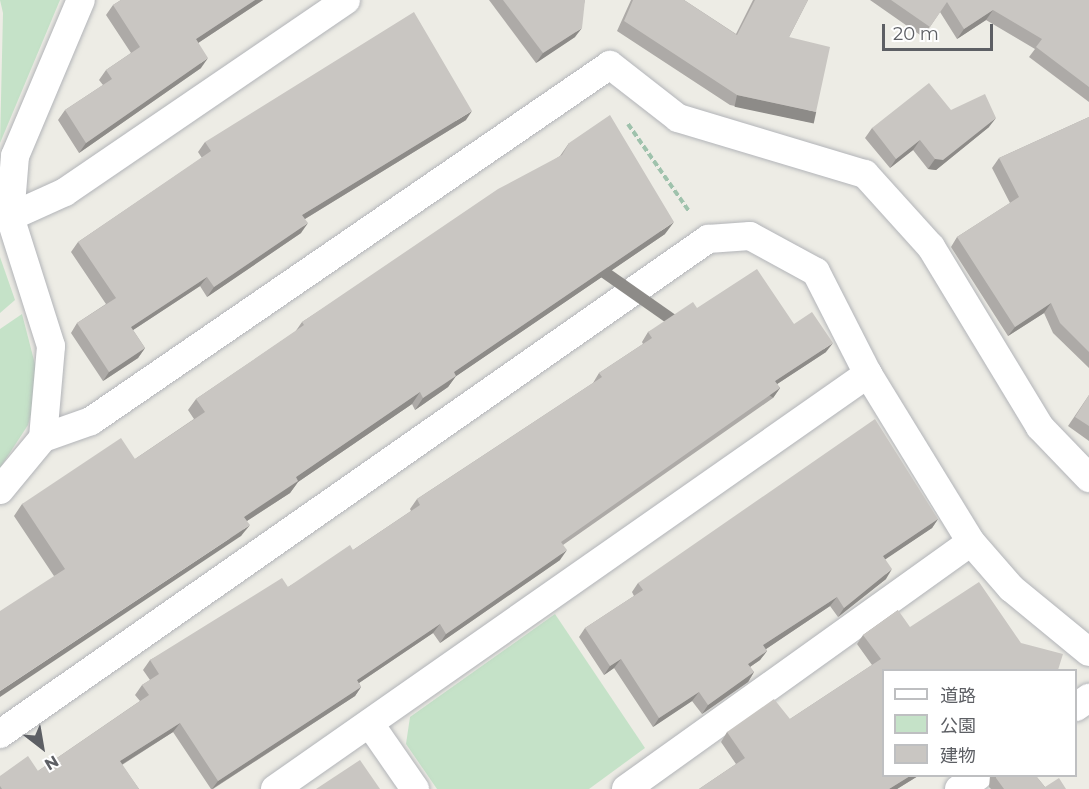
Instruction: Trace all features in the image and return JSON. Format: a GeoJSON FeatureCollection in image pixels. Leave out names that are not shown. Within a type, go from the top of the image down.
{"type":"FeatureCollection","features":[{"type":"Feature","properties":{"kind":"street"},"geometry":{"type":"LineString","coordinates":[[43,438],[51,346],[10,217],[15,156],[81,0]]}},
{"type":"Feature","properties":{"kind":"street"},"geometry":{"type":"LineString","coordinates":[[10,217],[65,192],[346,0]]}},
{"type":"Feature","properties":{"kind":"street"},"geometry":{"type":"LineString","coordinates":[[0,490],[43,438],[91,421],[610,65],[678,118],[865,174],[931,247],[1040,427],[1089,478]]}},
{"type":"Feature","properties":{"kind":"street"},"geometry":{"type":"LineString","coordinates":[[0,734],[708,239],[750,236],[816,272],[868,374],[971,542],[1011,588],[1089,652]]}},
{"type":"Feature","properties":{"kind":"street"},"geometry":{"type":"LineString","coordinates":[[275,789],[868,374]]}},
{"type":"Feature","properties":{"kind":"street"},"geometry":{"type":"LineString","coordinates":[[626,789],[971,542]]}},
{"type":"Feature","properties":{"kind":"street"},"geometry":{"type":"LineString","coordinates":[[370,724],[415,789]]}},
{"type":"Feature","properties":{"kind":"street"},"geometry":{"type":"LineString","coordinates":[[959,789],[977,777]]}},
{"type":"Feature","properties":{"kind":"path"},"geometry":{"type":"LineString","coordinates":[[625,120],[708,239]]}},
{"type":"Feature","properties":{"kind":"green space"},"geometry":{"type":"Polygon","coordinates":[[[0,0],[60,0],[0,143],[3,13],[0,0]]]}},
{"type":"Feature","properties":{"kind":"green space"},"geometry":{"type":"Polygon","coordinates":[[[0,257],[15,300],[0,313],[0,257]]]}},
{"type":"Feature","properties":{"kind":"green space"},"geometry":{"type":"Polygon","coordinates":[[[22,314],[36,368],[35,399],[28,425],[0,468],[0,329],[22,314]]]}},
{"type":"Feature","properties":{"kind":"green space"},"geometry":{"type":"Polygon","coordinates":[[[555,614],[645,748],[589,789],[437,789],[406,744],[410,717],[555,614]]]}},
{"type":"Feature","properties":{"kind":"building"},"geometry":{"type":"Polygon","coordinates":[[[121,0],[255,0],[196,39],[208,58],[86,143],[65,110],[112,79],[106,70],[140,47],[113,5],[121,0]]]}},
{"type":"Feature","properties":{"kind":"building"},"geometry":{"type":"Polygon","coordinates":[[[503,0],[585,0],[582,28],[543,53],[503,0]]]}},
{"type":"Feature","properties":{"kind":"building"},"geometry":{"type":"Polygon","coordinates":[[[633,0],[684,0],[737,35],[755,0],[808,0],[789,37],[830,47],[816,112],[737,95],[624,21],[633,0]]]}},
{"type":"Feature","properties":{"kind":"building"},"geometry":{"type":"Polygon","coordinates":[[[891,0],[1089,0],[1089,87],[1036,47],[1042,39],[993,10],[964,29],[947,2],[930,27],[891,0]]]}},
{"type":"Feature","properties":{"kind":"building"},"geometry":{"type":"Polygon","coordinates":[[[414,12],[472,111],[302,215],[308,223],[214,287],[207,277],[131,327],[145,348],[109,372],[77,323],[116,298],[78,242],[211,151],[205,142],[414,12]]]}},
{"type":"Feature","properties":{"kind":"building"},"geometry":{"type":"Polygon","coordinates":[[[929,83],[951,110],[985,94],[996,118],[943,160],[935,159],[920,140],[896,159],[872,128],[929,83]]]}},
{"type":"Feature","properties":{"kind":"building"},"geometry":{"type":"Polygon","coordinates":[[[610,115],[674,222],[454,372],[456,376],[423,398],[420,392],[296,477],[298,481],[244,517],[250,525],[0,691],[0,611],[65,569],[22,504],[121,438],[135,459],[205,412],[196,399],[304,325],[302,322],[498,189],[562,155],[569,143],[610,115]]]}},
{"type":"Feature","properties":{"kind":"building"},"geometry":{"type":"Polygon","coordinates":[[[1089,117],[1089,352],[1060,323],[1051,303],[1015,327],[957,237],[1019,197],[999,158],[1089,117]]]}},
{"type":"Feature","properties":{"kind":"building"},"geometry":{"type":"Polygon","coordinates":[[[757,269],[794,324],[812,312],[833,343],[775,381],[780,388],[561,542],[567,550],[446,634],[440,624],[357,680],[361,687],[218,781],[180,723],[120,761],[139,789],[2,789],[0,776],[28,756],[38,771],[149,695],[142,685],[159,674],[150,660],[282,578],[288,587],[350,545],[353,550],[420,505],[417,499],[602,377],[599,373],[652,338],[648,332],[693,302],[697,308],[757,269]]]}},
{"type":"Feature","properties":{"kind":"building"},"geometry":{"type":"Polygon","coordinates":[[[1089,395],[1089,426],[1075,417],[1089,395]]]}},
{"type":"Feature","properties":{"kind":"building"},"geometry":{"type":"Polygon","coordinates":[[[875,419],[938,519],[883,556],[892,569],[844,608],[837,597],[763,645],[767,651],[748,664],[754,672],[708,705],[699,692],[659,718],[621,659],[610,666],[585,628],[643,590],[638,583],[875,419]]]}},
{"type":"Feature","properties":{"kind":"building"},"geometry":{"type":"Polygon","coordinates":[[[979,582],[1021,643],[1063,654],[1058,669],[882,669],[882,777],[908,777],[889,789],[699,789],[745,758],[727,732],[774,699],[790,719],[881,659],[863,635],[898,610],[910,627],[979,582]]]}},
{"type":"Feature","properties":{"kind":"building"},"geometry":{"type":"Polygon","coordinates":[[[360,760],[380,789],[316,789],[360,760]]]}},
{"type":"Feature","properties":{"kind":"building"},"geometry":{"type":"Polygon","coordinates":[[[1037,777],[1045,787],[1059,778],[1066,789],[1004,789],[996,778],[1037,777]]]}}]}
